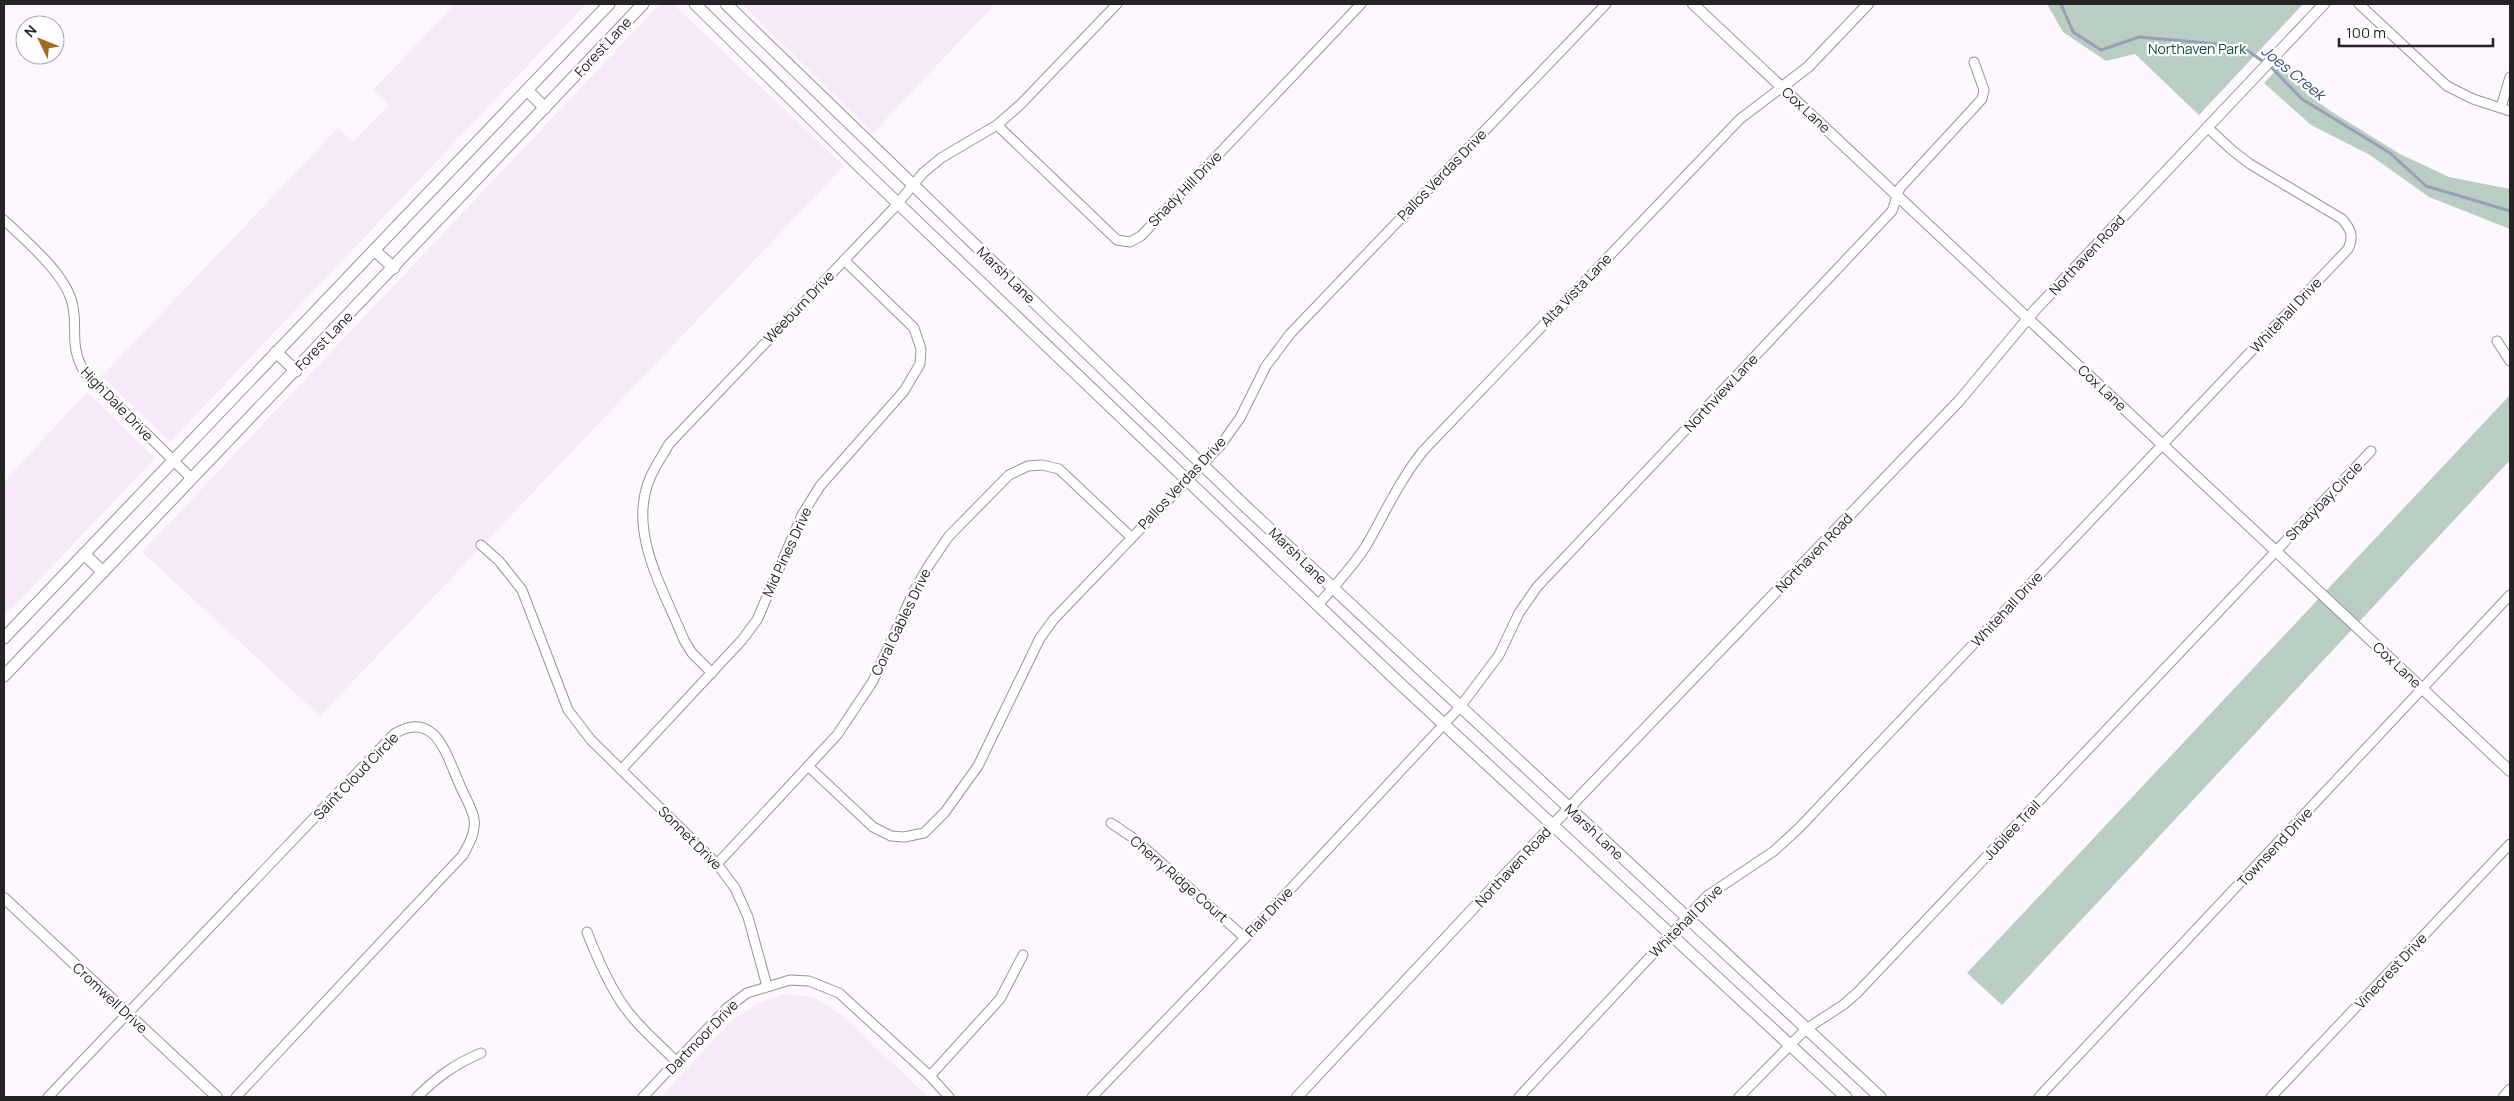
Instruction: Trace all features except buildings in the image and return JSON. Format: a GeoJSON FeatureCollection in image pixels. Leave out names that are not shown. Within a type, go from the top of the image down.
{"type":"FeatureCollection","features":[{"type":"Feature","properties":{"kind":"main road","name":"Forest Lane"},"geometry":{"type":"LineString","coordinates":[[4,638],[609,4]]}},
{"type":"Feature","properties":{"kind":"main road","name":"Forest Lane"},"geometry":{"type":"LineString","coordinates":[[5,671],[296,371],[643,4]]}},
{"type":"Feature","properties":{"kind":"main road","name":"Marsh Lane"},"geometry":{"type":"LineString","coordinates":[[695,4],[1318,606],[1846,1097]]}},
{"type":"Feature","properties":{"kind":"main road","name":"Marsh Lane"},"geometry":{"type":"LineString","coordinates":[[726,4],[1332,588],[1880,1097]]}},
{"type":"Feature","properties":{"kind":"main road"},"geometry":{"type":"LineString","coordinates":[[780,86],[793,69]]}},
{"type":"Feature","properties":{"kind":"main road"},"geometry":{"type":"LineString","coordinates":[[527,90],[545,108]]}},
{"type":"Feature","properties":{"kind":"main road"},"geometry":{"type":"LineString","coordinates":[[374,250],[394,268]]}},
{"type":"Feature","properties":{"kind":"main road"},"geometry":{"type":"LineString","coordinates":[[276,352],[296,371]]}},
{"type":"Feature","properties":{"kind":"main road"},"geometry":{"type":"LineString","coordinates":[[84,554],[103,572]]}},
{"type":"Feature","properties":{"kind":"street","name":"Weeburn Drive"},"geometry":{"type":"LineString","coordinates":[[712,673],[692,653],[684,640],[643,532],[643,513],[650,479],[669,444],[844,260],[898,202],[912,184],[941,158],[997,125],[1044,81],[1117,4]]}},
{"type":"Feature","properties":{"kind":"street","name":"Shady Hill Drive"},"geometry":{"type":"LineString","coordinates":[[997,125],[1117,240],[1130,242],[1141,236],[1361,4]]}},
{"type":"Feature","properties":{"kind":"street","name":"Pallos Verdas Drive"},"geometry":{"type":"LineString","coordinates":[[808,766],[873,827],[891,836],[904,837],[924,833],[946,812],[978,766],[1040,638],[1054,619],[1220,446],[1240,418],[1266,366],[1290,334],[1606,4]]}},
{"type":"Feature","properties":{"kind":"street","name":"Cox Lane"},"geometry":{"type":"LineString","coordinates":[[1693,4],[2510,771]]}},
{"type":"Feature","properties":{"kind":"street","name":"Alta Vista Lane"},"geometry":{"type":"LineString","coordinates":[[1318,606],[1364,548],[1402,478],[1423,451],[1740,119],[1808,67],[1868,4]]}},
{"type":"Feature","properties":{"kind":"street","name":"Northaven Road"},"geometry":{"type":"LineString","coordinates":[[1297,1097],[1553,824],[1959,401],[2027,319],[2324,4]]}},
{"type":"Feature","properties":{"kind":"street"},"geometry":{"type":"LineString","coordinates":[[2359,4],[2447,86],[2473,99],[2506,109],[2510,77]]}},
{"type":"Feature","properties":{"kind":"street","name":"Northview Lane"},"geometry":{"type":"LineString","coordinates":[[1443,724],[1460,707],[1499,655],[1519,613],[1537,587],[1892,211],[1900,188],[1982,99],[1984,90],[1974,62]]}},
{"type":"Feature","properties":{"kind":"street","name":"Whitehall Drive"},"geometry":{"type":"LineString","coordinates":[[1519,1097],[1671,934],[1721,884],[1768,855],[1786,841],[2348,249],[2351,242],[2350,228],[2342,219],[2250,164],[2232,151],[2208,127]]}},
{"type":"Feature","properties":{"kind":"street","name":"High Dale Drive"},"geometry":{"type":"LineString","coordinates":[[4,220],[57,274],[66,286],[72,301],[73,341],[78,362],[85,373],[192,479]]}},
{"type":"Feature","properties":{"kind":"street","name":"Mid Pines Drive"},"geometry":{"type":"LineString","coordinates":[[621,770],[742,640],[757,620],[802,515],[820,486],[904,391],[920,364],[921,349],[914,328],[844,260]]}},
{"type":"Feature","properties":{"kind":"street"},"geometry":{"type":"LineString","coordinates":[[2498,340],[2510,361]]}},
{"type":"Feature","properties":{"kind":"street","name":"Shadybay Circle"},"geometry":{"type":"LineString","coordinates":[[2276,551],[2371,451]]}},
{"type":"Feature","properties":{"kind":"street","name":"Coral Gables Drive"},"geometry":{"type":"LineString","coordinates":[[717,864],[837,735],[873,681],[913,594],[929,565],[949,536],[1009,475],[1028,466],[1042,465],[1059,469],[1132,537]]}},
{"type":"Feature","properties":{"kind":"street","name":"Sonnet Drive"},"geometry":{"type":"LineString","coordinates":[[481,545],[499,561],[522,590],[568,710],[591,740],[717,864],[735,888],[748,917],[767,986]]}},
{"type":"Feature","properties":{"kind":"street","name":"Jubilee Trail"},"geometry":{"type":"LineString","coordinates":[[1739,1097],[1789,1044],[1806,1029],[1843,1006],[1857,993],[2276,551]]}},
{"type":"Feature","properties":{"kind":"street","name":"Townsend Drive"},"geometry":{"type":"LineString","coordinates":[[2040,1097],[2510,596]]}},
{"type":"Feature","properties":{"kind":"street","name":"Flair Drive"},"geometry":{"type":"LineString","coordinates":[[1092,1097],[1245,938],[1443,724]]}},
{"type":"Feature","properties":{"kind":"street","name":"Saint Cloud Circle"},"geometry":{"type":"LineString","coordinates":[[48,1097],[394,734],[405,727],[419,727],[440,738],[474,818],[473,830],[463,855],[236,1097]]}},
{"type":"Feature","properties":{"kind":"street","name":"Cherry Ridge Court"},"geometry":{"type":"LineString","coordinates":[[1111,823],[1136,840],[1245,938]]}},
{"type":"Feature","properties":{"kind":"street","name":"Vinecrest Drive"},"geometry":{"type":"LineString","coordinates":[[2271,1097],[2510,844]]}},
{"type":"Feature","properties":{"kind":"street","name":"Cromwell Drive"},"geometry":{"type":"LineString","coordinates":[[4,898],[217,1097]]}},
{"type":"Feature","properties":{"kind":"street"},"geometry":{"type":"LineString","coordinates":[[587,932],[595,953],[621,1002],[642,1028],[677,1062]]}},
{"type":"Feature","properties":{"kind":"street"},"geometry":{"type":"LineString","coordinates":[[930,1076],[1000,1000],[1023,955]]}},
{"type":"Feature","properties":{"kind":"street"},"geometry":{"type":"LineString","coordinates":[[767,986],[790,980],[809,981],[839,993],[930,1076],[949,1097]]}},
{"type":"Feature","properties":{"kind":"street","name":"Dartmoor Drive"},"geometry":{"type":"LineString","coordinates":[[643,1097],[727,1008],[747,993],[767,986]]}},
{"type":"Feature","properties":{"kind":"street"},"geometry":{"type":"LineString","coordinates":[[417,1097],[435,1078],[455,1064],[481,1053]]}},
{"type":"Feature","properties":{"kind":"street"},"geometry":{"type":"LineString","coordinates":[[2503,1097],[2510,1089]]}},
{"type":"Feature","properties":{"kind":"shaded area"},"geometry":{"type":"Polygon","coordinates":[[[455,4],[586,4],[170,442],[102,376],[338,128],[353,142],[389,105],[373,90],[455,4]]]}},
{"type":"Feature","properties":{"kind":"shaded area"},"geometry":{"type":"Polygon","coordinates":[[[660,4],[673,4],[844,166],[320,716],[142,552],[660,4]]]}},
{"type":"Feature","properties":{"kind":"shaded area"},"geometry":{"type":"Polygon","coordinates":[[[742,4],[995,4],[873,133],[742,4]]]}},
{"type":"Feature","properties":{"kind":"shaded area"},"geometry":{"type":"Polygon","coordinates":[[[87,392],[155,458],[4,617],[4,482],[87,392]]]}},
{"type":"Feature","properties":{"kind":"shaded area"},"geometry":{"type":"Polygon","coordinates":[[[783,994],[813,997],[841,1014],[928,1097],[661,1097],[731,1021],[757,1004],[783,994]]]}},
{"type":"Feature","properties":{"kind":"green space","name":"Northaven Park"},"geometry":{"type":"Polygon","coordinates":[[[2047,4],[2303,4],[2199,115],[2135,54],[2106,61],[2063,32],[2047,4]]]}},
{"type":"Feature","properties":{"kind":"green space"},"geometry":{"type":"Polygon","coordinates":[[[2283,63],[2307,94],[2329,110],[2400,154],[2449,177],[2510,189],[2510,229],[2429,197],[2370,155],[2311,125],[2264,83],[2283,63]]]}},
{"type":"Feature","properties":{"kind":"green space"},"geometry":{"type":"Polygon","coordinates":[[[2510,395],[2510,460],[2002,1005],[1967,973],[2510,395]]]}},
{"type":"Feature","properties":{"kind":"waterway","name":"Joes Creek"},"geometry":{"type":"LineString","coordinates":[[2061,4],[2073,32],[2101,50],[2139,37],[2241,46],[2271,67],[2302,99],[2390,153],[2426,186],[2510,211]]}}]}
